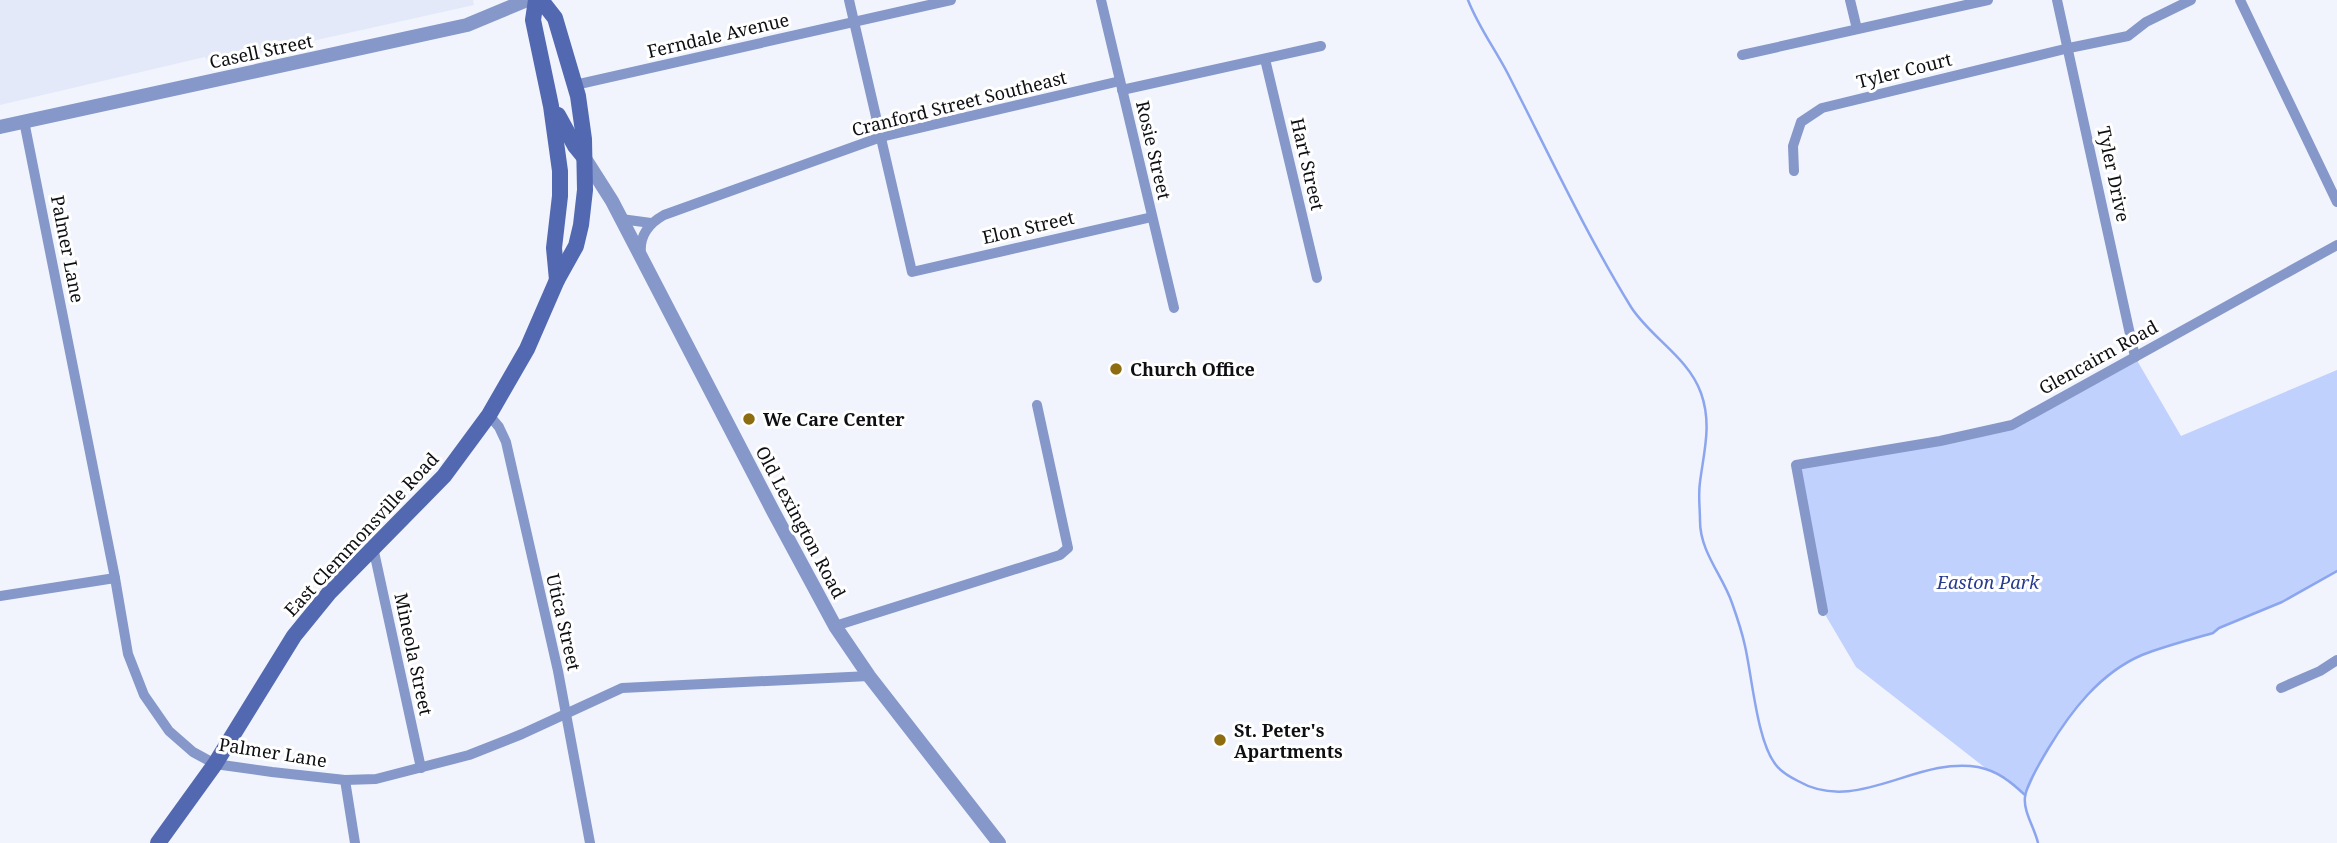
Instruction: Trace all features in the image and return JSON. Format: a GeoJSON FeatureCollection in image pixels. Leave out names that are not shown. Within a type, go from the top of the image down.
{"type":"FeatureCollection","features":[{"type":"Feature","properties":{"kind":"main road","name":"Old Lexington Road"},"geometry":{"type":"LineString","coordinates":[[539,0],[555,19],[575,85],[584,157]]}},
{"type":"Feature","properties":{"kind":"main road","name":"Old Lexington Road"},"geometry":{"type":"LineString","coordinates":[[539,0],[533,20],[548,90]]}},
{"type":"Feature","properties":{"kind":"main road"},"geometry":{"type":"LineString","coordinates":[[548,90],[561,123],[584,157]]}},
{"type":"Feature","properties":{"kind":"main road","name":"East Clemmonsville Road"},"geometry":{"type":"LineString","coordinates":[[548,90],[560,171],[554,247],[557,281]]}},
{"type":"Feature","properties":{"kind":"main road","name":"East Clemmonsville Road"},"geometry":{"type":"LineString","coordinates":[[158,843],[215,764],[294,636],[329,593],[444,476],[489,415],[527,349],[557,281],[576,246],[585,190],[584,157]]}},
{"type":"Feature","properties":{"kind":"street","name":"Casell Street"},"geometry":{"type":"LineString","coordinates":[[0,127],[467,25],[527,0]]}},
{"type":"Feature","properties":{"kind":"street"},"geometry":{"type":"LineString","coordinates":[[849,0],[881,137]]}},
{"type":"Feature","properties":{"kind":"street","name":"Ferndale Avenue"},"geometry":{"type":"LineString","coordinates":[[575,85],[951,0]]}},
{"type":"Feature","properties":{"kind":"street","name":"Rosie Street"},"geometry":{"type":"LineString","coordinates":[[1101,0],[1174,309]]}},
{"type":"Feature","properties":{"kind":"street"},"geometry":{"type":"LineString","coordinates":[[1850,0],[1857,29]]}},
{"type":"Feature","properties":{"kind":"street"},"geometry":{"type":"LineString","coordinates":[[1742,55],[1988,0]]}},
{"type":"Feature","properties":{"kind":"street","name":"Tyler Drive"},"geometry":{"type":"LineString","coordinates":[[2057,0],[2135,356]]}},
{"type":"Feature","properties":{"kind":"street","name":"Tyler Court"},"geometry":{"type":"LineString","coordinates":[[1794,171],[1793,146],[1801,122],[1822,108],[2128,36],[2146,22],[2190,0]]}},
{"type":"Feature","properties":{"kind":"street"},"geometry":{"type":"LineString","coordinates":[[2240,0],[2337,202]]}},
{"type":"Feature","properties":{"kind":"street","name":"Cranford Street Southeast"},"geometry":{"type":"LineString","coordinates":[[651,223],[664,215],[881,137],[1121,85],[1321,46]]}},
{"type":"Feature","properties":{"kind":"street","name":"Hart Street"},"geometry":{"type":"LineString","coordinates":[[1265,59],[1317,278]]}},
{"type":"Feature","properties":{"kind":"street","name":"Palmer Lane"},"geometry":{"type":"LineString","coordinates":[[24,121],[128,654],[144,695],[169,731],[193,752],[215,764],[345,780],[376,779],[469,755],[622,688],[869,676]]}},
{"type":"Feature","properties":{"kind":"street","name":"Elon Street"},"geometry":{"type":"LineString","coordinates":[[881,137],[912,272],[1152,217]]}},
{"type":"Feature","properties":{"kind":"street","name":"Old Lexington Road"},"geometry":{"type":"LineString","coordinates":[[584,157],[621,219],[835,626],[869,676],[999,843]]}},
{"type":"Feature","properties":{"kind":"street"},"geometry":{"type":"LineString","coordinates":[[621,219],[651,223],[640,246],[641,258]]}},
{"type":"Feature","properties":{"kind":"street","name":"Glencairn Road"},"geometry":{"type":"LineString","coordinates":[[1822,611],[1796,465],[1940,441],[2012,425],[2337,245]]}},
{"type":"Feature","properties":{"kind":"street"},"geometry":{"type":"LineString","coordinates":[[835,626],[1060,555],[1068,548],[1037,405]]}},
{"type":"Feature","properties":{"kind":"street","name":"Utica Street"},"geometry":{"type":"LineString","coordinates":[[489,415],[499,426],[506,442],[566,713],[590,843]]}},
{"type":"Feature","properties":{"kind":"street","name":"Mineola Street"},"geometry":{"type":"LineString","coordinates":[[373,547],[421,768]]}},
{"type":"Feature","properties":{"kind":"street"},"geometry":{"type":"LineString","coordinates":[[0,596],[115,578]]}},
{"type":"Feature","properties":{"kind":"street"},"geometry":{"type":"LineString","coordinates":[[2281,688],[2320,671],[2337,660]]}},
{"type":"Feature","properties":{"kind":"street"},"geometry":{"type":"LineString","coordinates":[[345,780],[355,843]]}},
{"type":"Feature","properties":{"kind":"shaded area"},"geometry":{"type":"Polygon","coordinates":[[[0,0],[473,0],[474,5],[209,64],[205,57],[0,105],[0,0]]]}},
{"type":"Feature","properties":{"kind":"green space","name":"Easton Park"},"geometry":{"type":"Polygon","coordinates":[[[2135,357],[2181,436],[2337,370],[2337,571],[2282,602],[2219,628],[2213,633],[2150,652],[2110,674],[2085,698],[2063,726],[2041,761],[2025,795],[2007,778],[1988,770],[1856,667],[1823,611],[1796,465],[2012,425],[2135,357]]]}},
{"type":"Feature","properties":{"kind":"waterway"},"geometry":{"type":"LineString","coordinates":[[1468,0],[1614,279],[1639,318],[1678,358],[1695,380],[1701,393],[1707,427],[1699,492],[1701,532],[1738,619],[1764,741],[1776,765],[1798,781],[1820,790],[1842,792],[1865,789],[1932,769],[1978,767],[2004,778],[2025,795]]}},
{"type":"Feature","properties":{"kind":"waterway"},"geometry":{"type":"LineString","coordinates":[[2038,843],[2026,808],[2028,786],[2066,721],[2100,683],[2142,655],[2213,633],[2219,628],[2282,602],[2337,571]]}},
{"type":"Feature","properties":{"kind":"place","name":"Church Office"},"geometry":{"type":"Point","coordinates":[1116,369]}},
{"type":"Feature","properties":{"kind":"place","name":"We Care Center"},"geometry":{"type":"Point","coordinates":[749,419]}},
{"type":"Feature","properties":{"kind":"place","name":"St. Peter's Apartments"},"geometry":{"type":"Point","coordinates":[1220,740]}}]}
